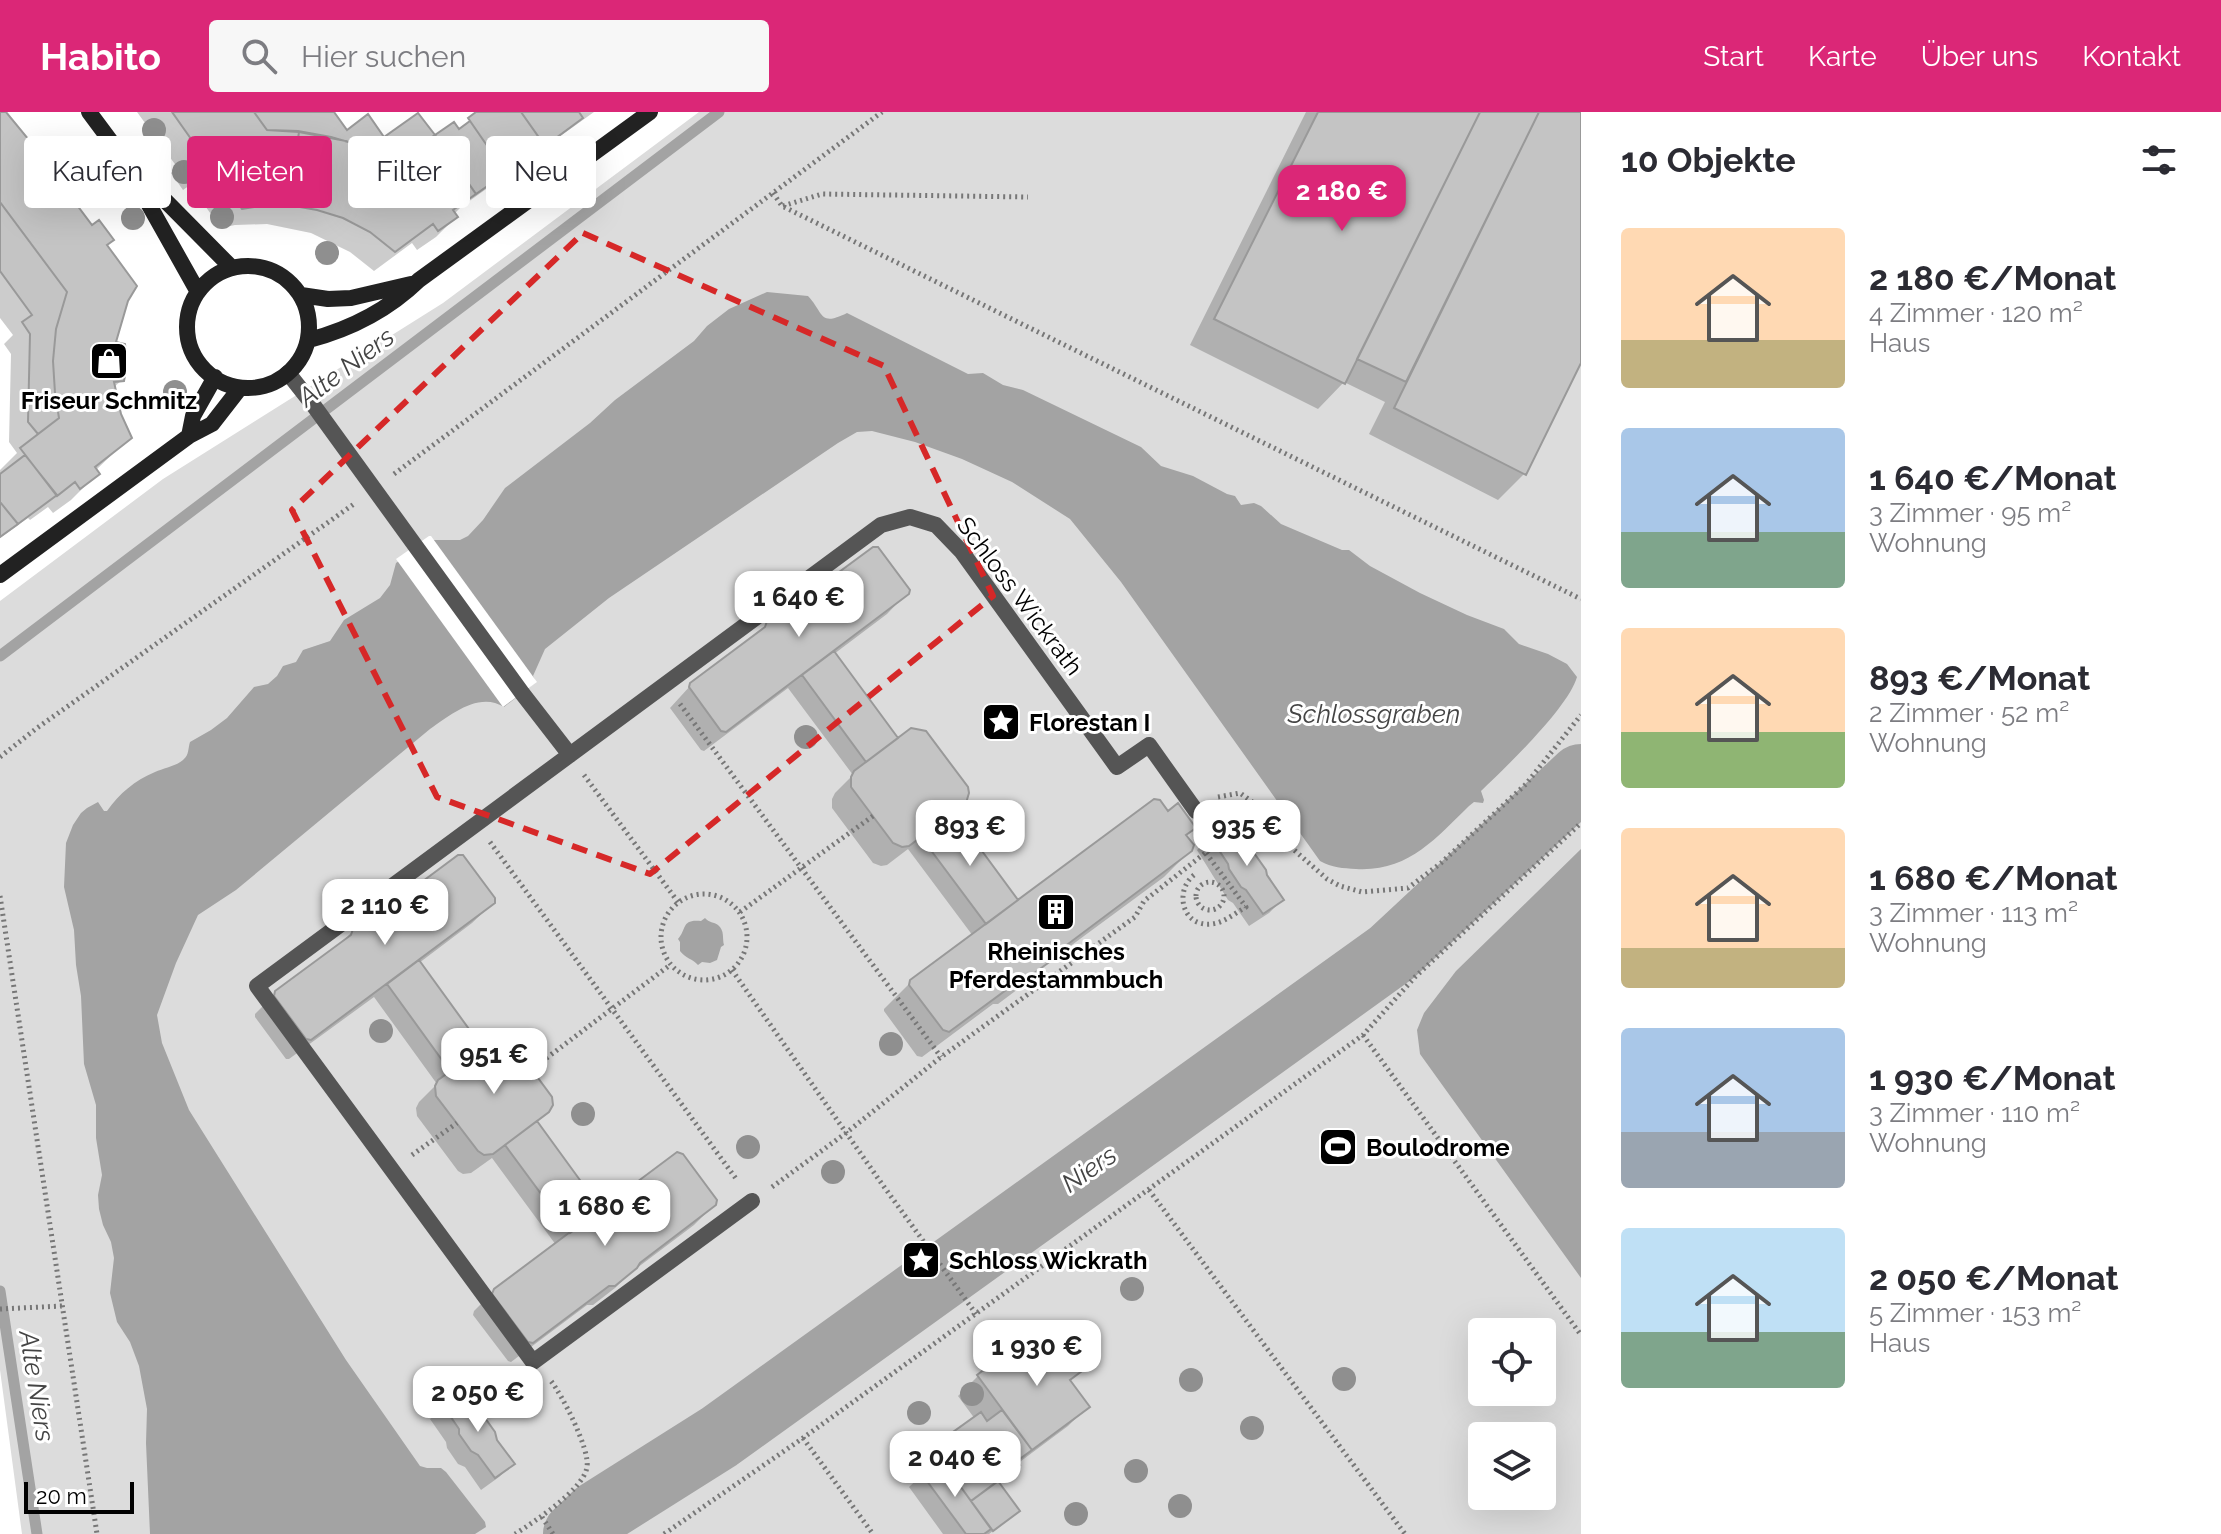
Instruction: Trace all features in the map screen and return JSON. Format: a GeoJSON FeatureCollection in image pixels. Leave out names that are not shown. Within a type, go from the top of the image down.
{"type":"FeatureCollection","features":[{"type":"Feature","properties":{"kind":"main road"},"geometry":{"type":"LineString","coordinates":[[89,112],[107,136]]}},
{"type":"Feature","properties":{"kind":"main road"},"geometry":{"type":"LineString","coordinates":[[309,340],[360,323],[650,112]]}},
{"type":"Feature","properties":{"kind":"main road"},"geometry":{"type":"LineString","coordinates":[[171,206],[232,268]]}},
{"type":"Feature","properties":{"kind":"main road"},"geometry":{"type":"LineString","coordinates":[[151,208],[198,292]]}},
{"type":"Feature","properties":{"kind":"main road"},"geometry":{"type":"LineString","coordinates":[[258,266],[281,274],[301,295],[309,316],[309,340],[301,357],[288,373],[267,385],[240,388],[215,377],[195,357],[186,332],[189,307],[198,292],[213,278],[232,268],[258,266]]}},
{"type":"Feature","properties":{"kind":"main road"},"geometry":{"type":"LineString","coordinates":[[301,295],[351,298],[417,283]]}},
{"type":"Feature","properties":{"kind":"main road"},"geometry":{"type":"LineString","coordinates":[[189,436],[193,416],[215,377]]}},
{"type":"Feature","properties":{"kind":"main road"},"geometry":{"type":"LineString","coordinates":[[0,575],[189,436],[212,424],[240,388]]}},
{"type":"Feature","properties":{"kind":"lane"},"geometry":{"type":"LineString","coordinates":[[288,373],[570,755]]}},
{"type":"Feature","properties":{"kind":"lane","name":"Schloss Wickrath"},"geometry":{"type":"LineString","coordinates":[[533,1362],[257,986],[881,525],[910,517],[936,525],[962,552],[1117,767],[1149,745],[1196,811]]}},
{"type":"Feature","properties":{"kind":"lane"},"geometry":{"type":"LineString","coordinates":[[533,1362],[752,1201]]}},
{"type":"Feature","properties":{"kind":"path"},"geometry":{"type":"LineString","coordinates":[[0,757],[375,489],[882,112]]}},
{"type":"Feature","properties":{"kind":"path"},"geometry":{"type":"LineString","coordinates":[[773,193],[782,206],[1581,599]]}},
{"type":"Feature","properties":{"kind":"path"},"geometry":{"type":"LineString","coordinates":[[782,206],[822,194],[1028,197]]}},
{"type":"Feature","properties":{"kind":"path"},"geometry":{"type":"LineString","coordinates":[[666,684],[941,1057]]}},
{"type":"Feature","properties":{"kind":"path"},"geometry":{"type":"LineString","coordinates":[[477,824],[752,1201],[846,1133],[941,1057],[1135,917],[1144,901],[1209,850],[1199,835],[1208,829],[1196,811],[1220,795],[1240,793],[1258,806],[1293,849],[1327,879],[1340,886],[1362,892],[1408,888],[1441,863],[1526,784],[1581,715]]}},
{"type":"Feature","properties":{"kind":"path"},"geometry":{"type":"LineString","coordinates":[[570,755],[678,902]]}},
{"type":"Feature","properties":{"kind":"path"},"geometry":{"type":"LineString","coordinates":[[740,912],[873,816]]}},
{"type":"Feature","properties":{"kind":"path"},"geometry":{"type":"LineString","coordinates":[[664,1534],[803,1438],[1363,1035],[1415,977],[1581,823]]}},
{"type":"Feature","properties":{"kind":"path"},"geometry":{"type":"LineString","coordinates":[[1194,875],[1187,881],[1182,903],[1194,921],[1205,924],[1226,919],[1246,907],[1206,853]]}},
{"type":"Feature","properties":{"kind":"path"},"geometry":{"type":"LineString","coordinates":[[1188,866],[1201,884]]}},
{"type":"Feature","properties":{"kind":"path"},"geometry":{"type":"LineString","coordinates":[[1210,882],[1221,888],[1224,901],[1218,907],[1210,911],[1201,908],[1196,901],[1196,892],[1201,884],[1210,882]]}},
{"type":"Feature","properties":{"kind":"path"},"geometry":{"type":"LineString","coordinates":[[1221,888],[1228,883]]}},
{"type":"Feature","properties":{"kind":"path"},"geometry":{"type":"LineString","coordinates":[[693,895],[719,896],[740,912],[748,936],[741,960],[732,970],[721,977],[693,979],[670,965],[664,954],[661,930],[664,919],[678,902],[693,895]]}},
{"type":"Feature","properties":{"kind":"path"},"geometry":{"type":"LineString","coordinates":[[0,896],[97,1534]]}},
{"type":"Feature","properties":{"kind":"path"},"geometry":{"type":"LineString","coordinates":[[1218,907],[1226,919]]}},
{"type":"Feature","properties":{"kind":"path"},"geometry":{"type":"LineString","coordinates":[[532,1069],[670,965]]}},
{"type":"Feature","properties":{"kind":"path"},"geometry":{"type":"LineString","coordinates":[[732,970],[976,1314]]}},
{"type":"Feature","properties":{"kind":"path"},"geometry":{"type":"LineString","coordinates":[[1363,1035],[1581,1335]]}},
{"type":"Feature","properties":{"kind":"path"},"geometry":{"type":"LineString","coordinates":[[391,1169],[457,1123]]}},
{"type":"Feature","properties":{"kind":"path"},"geometry":{"type":"LineString","coordinates":[[1149,1190],[1405,1534]]}},
{"type":"Feature","properties":{"kind":"path"},"geometry":{"type":"LineString","coordinates":[[0,1309],[62,1306]]}},
{"type":"Feature","properties":{"kind":"path"},"geometry":{"type":"LineString","coordinates":[[515,1534],[544,1520],[578,1484],[588,1467],[584,1448],[559,1392],[533,1362]]}},
{"type":"Feature","properties":{"kind":"path"},"geometry":{"type":"LineString","coordinates":[[803,1438],[873,1534]]}},
{"type":"Feature","properties":{"kind":"path"},"geometry":{"type":"LineString","coordinates":[[544,1520],[553,1534]]}},
{"type":"Feature","properties":{"kind":"highlighted area"},"geometry":{"type":"Polygon","coordinates":[[[583,233],[884,366],[993,596],[650,874],[437,797],[292,510],[583,233]]]}},
{"type":"Feature","properties":{"kind":"shaded area"},"geometry":{"type":"Polygon","coordinates":[[[699,112],[1581,112],[1581,1534],[22,1534],[0,1370],[0,601],[163,479],[443,303],[570,208],[596,208],[596,189],[699,112]]]}},
{"type":"Feature","properties":{"kind":"water","name":"Schlossgraben"},"geometry":{"type":"Polygon","coordinates":[[[767,292],[808,296],[827,318],[847,313],[968,374],[983,373],[1141,447],[1161,466],[1193,476],[1235,496],[1241,505],[1254,503],[1261,506],[1281,524],[1342,550],[1349,550],[1370,566],[1420,593],[1504,629],[1519,644],[1567,664],[1577,677],[1571,690],[1535,737],[1481,791],[1483,803],[1474,802],[1419,851],[1391,865],[1374,869],[1329,865],[1320,861],[1121,582],[1070,519],[1012,482],[915,442],[872,431],[857,432],[838,443],[609,598],[545,649],[533,676],[536,682],[504,707],[494,703],[475,703],[446,717],[236,890],[198,915],[157,1015],[162,1043],[189,1110],[346,1360],[420,1466],[441,1468],[446,1472],[486,1527],[475,1534],[150,1534],[147,1409],[139,1366],[130,1342],[117,1322],[110,1293],[114,1258],[99,1209],[102,1175],[96,1138],[96,1105],[84,1064],[74,930],[64,887],[66,843],[73,825],[87,808],[98,802],[107,811],[134,784],[181,761],[187,756],[190,742],[227,718],[254,687],[268,684],[283,666],[296,662],[303,650],[330,641],[344,620],[380,598],[390,585],[396,563],[430,540],[460,540],[468,536],[505,488],[694,341],[729,309],[767,292]]]}},
{"type":"Feature","properties":{"kind":"water"},"geometry":{"type":"Polygon","coordinates":[[[1581,849],[1581,1278],[1420,1054],[1417,1030],[1424,1013],[1456,971],[1581,849]]]}},
{"type":"Feature","properties":{"kind":"water"},"geometry":{"type":"Polygon","coordinates":[[[705,918],[720,927],[724,945],[717,960],[698,965],[680,951],[678,939],[687,923],[705,918]]]}},
{"type":"Feature","properties":{"kind":"pier"},"geometry":{"type":"Polygon","coordinates":[[[429,536],[537,682],[503,707],[396,559],[429,536]]]}},
{"type":"Feature","properties":{"kind":"building"},"geometry":{"type":"Polygon","coordinates":[[[0,112],[6,112],[26,136],[24,208],[79,208],[92,225],[99,220],[114,240],[107,245],[137,286],[128,301],[116,342],[125,344],[127,364],[124,381],[114,382],[121,414],[132,438],[95,467],[100,474],[80,489],[75,482],[57,496],[20,448],[59,418],[53,361],[56,329],[67,292],[0,202],[0,112]]]}},
{"type":"Feature","properties":{"kind":"building"},"geometry":{"type":"Polygon","coordinates":[[[172,112],[254,112],[267,130],[299,132],[298,136],[189,136],[172,112]]]}},
{"type":"Feature","properties":{"kind":"building"},"geometry":{"type":"Polygon","coordinates":[[[254,112],[334,112],[347,130],[368,114],[383,136],[348,136],[348,142],[332,136],[267,130],[254,112]]]}},
{"type":"Feature","properties":{"kind":"building"},"geometry":{"type":"Polygon","coordinates":[[[476,112],[521,112],[538,136],[486,136],[486,144],[468,118],[476,112]]]}},
{"type":"Feature","properties":{"kind":"building"},"geometry":{"type":"Polygon","coordinates":[[[521,112],[579,112],[583,118],[559,136],[538,136],[521,112]]]}},
{"type":"Feature","properties":{"kind":"building"},"geometry":{"type":"Polygon","coordinates":[[[1318,112],[1480,112],[1345,384],[1214,319],[1318,112]]]}},
{"type":"Feature","properties":{"kind":"building"},"geometry":{"type":"Polygon","coordinates":[[[1480,112],[1539,112],[1406,382],[1357,359],[1480,112]]]}},
{"type":"Feature","properties":{"kind":"building"},"geometry":{"type":"Polygon","coordinates":[[[1539,112],[1581,112],[1581,363],[1526,475],[1394,408],[1539,112]]]}},
{"type":"Feature","properties":{"kind":"building"},"geometry":{"type":"Polygon","coordinates":[[[418,113],[434,136],[385,136],[418,113]]]}},
{"type":"Feature","properties":{"kind":"building"},"geometry":{"type":"Polygon","coordinates":[[[470,121],[486,144],[486,187],[476,194],[470,185],[470,136],[435,135],[454,122],[459,129],[470,121]]]}},
{"type":"Feature","properties":{"kind":"building"},"geometry":{"type":"Polygon","coordinates":[[[299,132],[320,136],[298,136],[299,132]]]}},
{"type":"Feature","properties":{"kind":"building"},"geometry":{"type":"Polygon","coordinates":[[[332,138],[348,142],[348,208],[456,208],[453,210],[458,217],[438,231],[433,224],[395,252],[370,232],[343,218],[305,208],[332,208],[332,138]]]}},
{"type":"Feature","properties":{"kind":"building"},"geometry":{"type":"Polygon","coordinates":[[[0,202],[67,292],[56,329],[53,361],[59,418],[38,434],[28,422],[30,334],[22,322],[32,315],[0,271],[0,202]]]}},
{"type":"Feature","properties":{"kind":"building"},"geometry":{"type":"Polygon","coordinates":[[[25,455],[57,495],[18,524],[0,502],[0,474],[25,455]]]}},
{"type":"Feature","properties":{"kind":"building"},"geometry":{"type":"Polygon","coordinates":[[[0,502],[18,524],[0,537],[0,502]]]}},
{"type":"Feature","properties":{"kind":"building"},"geometry":{"type":"Polygon","coordinates":[[[873,547],[878,547],[910,590],[909,594],[726,732],[721,731],[689,687],[690,683],[765,627],[767,621],[790,604],[797,603],[873,547]]]}},
{"type":"Feature","properties":{"kind":"building"},"geometry":{"type":"Polygon","coordinates":[[[834,651],[898,738],[866,762],[802,675],[834,651]]]}},
{"type":"Feature","properties":{"kind":"building"},"geometry":{"type":"Polygon","coordinates":[[[911,728],[926,731],[968,787],[969,793],[966,803],[909,846],[902,847],[893,843],[851,787],[851,777],[854,771],[911,728]]]}},
{"type":"Feature","properties":{"kind":"building","name":"Rheinisches Pferdestammbuch"},"geometry":{"type":"Polygon","coordinates":[[[1154,799],[1160,800],[1168,811],[1178,803],[1196,828],[1186,835],[1194,845],[1192,851],[1026,979],[1021,979],[949,1032],[943,1030],[909,985],[910,980],[1154,799]]]}},
{"type":"Feature","properties":{"kind":"building"},"geometry":{"type":"Polygon","coordinates":[[[954,813],[1018,900],[986,924],[921,837],[954,813]]]}},
{"type":"Feature","properties":{"kind":"building"},"geometry":{"type":"Polygon","coordinates":[[[1229,822],[1266,870],[1284,900],[1263,914],[1241,887],[1209,835],[1229,822]]]}},
{"type":"Feature","properties":{"kind":"building"},"geometry":{"type":"Polygon","coordinates":[[[458,855],[463,855],[495,898],[495,903],[311,1040],[306,1039],[274,996],[275,991],[351,935],[353,929],[377,911],[384,910],[458,855]]]}},
{"type":"Feature","properties":{"kind":"building"},"geometry":{"type":"Polygon","coordinates":[[[419,960],[482,1047],[450,1071],[387,984],[419,960]]]}},
{"type":"Feature","properties":{"kind":"building"},"geometry":{"type":"Polygon","coordinates":[[[499,1037],[510,1040],[552,1097],[553,1105],[549,1112],[493,1154],[484,1155],[436,1096],[435,1086],[438,1080],[499,1037]]]}},
{"type":"Feature","properties":{"kind":"building"},"geometry":{"type":"Polygon","coordinates":[[[537,1121],[601,1209],[570,1233],[505,1145],[537,1121]]]}},
{"type":"Feature","properties":{"kind":"building"},"geometry":{"type":"Polygon","coordinates":[[[677,1152],[683,1154],[717,1200],[716,1205],[615,1286],[609,1286],[533,1343],[528,1342],[492,1294],[494,1289],[677,1152]]]}},
{"type":"Feature","properties":{"kind":"building"},"geometry":{"type":"Polygon","coordinates":[[[1034,1332],[1049,1353],[1067,1342],[1086,1368],[1070,1380],[1090,1407],[1032,1450],[977,1375],[1034,1332]]]}},
{"type":"Feature","properties":{"kind":"building"},"geometry":{"type":"Polygon","coordinates":[[[461,1390],[485,1418],[515,1464],[495,1478],[478,1455],[471,1451],[442,1404],[461,1390]]]}},
{"type":"Feature","properties":{"kind":"building"},"geometry":{"type":"Polygon","coordinates":[[[1002,1410],[1032,1450],[1017,1461],[1020,1465],[971,1501],[932,1447],[981,1412],[987,1421],[1002,1410]]]}},
{"type":"Feature","properties":{"kind":"building"},"geometry":{"type":"Polygon","coordinates":[[[940,1458],[991,1529],[984,1534],[966,1534],[921,1473],[940,1458]]]}},
{"type":"Feature","properties":{"kind":"building"},"geometry":{"type":"Polygon","coordinates":[[[998,1481],[1020,1511],[993,1531],[971,1501],[998,1481]]]}},
{"type":"Feature","properties":{"kind":"waterway","name":"Alte Niers"},"geometry":{"type":"LineString","coordinates":[[0,656],[719,112]]}},
{"type":"Feature","properties":{"kind":"waterway","name":"Niers"},"geometry":{"type":"LineString","coordinates":[[576,1534],[597,1514],[719,1437],[1392,953],[1581,777]]}},
{"type":"Feature","properties":{"kind":"waterway","name":"Alte Niers"},"geometry":{"type":"LineString","coordinates":[[0,1291],[37,1534]]}},
{"type":"Feature","properties":{"kind":"place","name":"Friseur Schmitz"},"geometry":{"type":"Point","coordinates":[109,361]}},
{"type":"Feature","properties":{"kind":"place","name":"Florestan I"},"geometry":{"type":"Point","coordinates":[1001,722]}},
{"type":"Feature","properties":{"kind":"place","name":"Rheinisches Pferdestammbuch"},"geometry":{"type":"Point","coordinates":[1056,912]}},
{"type":"Feature","properties":{"kind":"place","name":"Boulodrome"},"geometry":{"type":"Point","coordinates":[1338,1147]}},
{"type":"Feature","properties":{"kind":"place","name":"Schloss Wickrath"},"geometry":{"type":"Point","coordinates":[921,1260]}}]}
